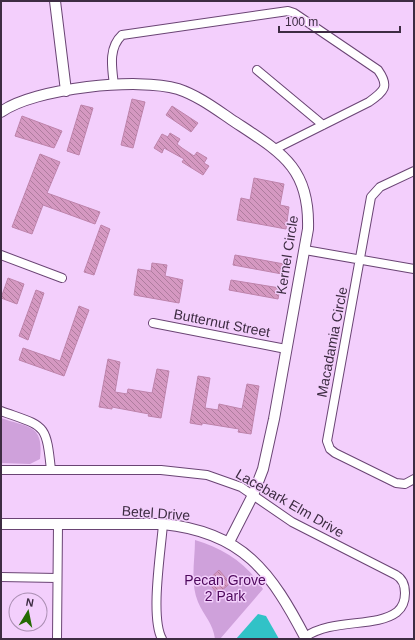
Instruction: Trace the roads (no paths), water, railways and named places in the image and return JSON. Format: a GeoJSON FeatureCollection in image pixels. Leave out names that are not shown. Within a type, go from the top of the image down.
{"type":"FeatureCollection","features":[{"type":"Feature","properties":{"kind":"street"},"geometry":{"type":"LineString","coordinates":[[54,1],[66,91]]}},
{"type":"Feature","properties":{"kind":"street"},"geometry":{"type":"LineString","coordinates":[[114,85],[112,49],[116,41],[122,35],[288,11],[294,13],[378,70],[384,78],[385,85],[382,92],[373,99],[275,149]]}},
{"type":"Feature","properties":{"kind":"street"},"geometry":{"type":"LineString","coordinates":[[257,70],[323,125]]}},
{"type":"Feature","properties":{"kind":"street","name":"Kernel Circle"},"geometry":{"type":"LineString","coordinates":[[1,112],[30,97],[66,91],[146,83],[178,89],[206,102],[275,149],[291,165],[303,186],[308,214],[305,250],[268,451],[253,495],[228,542]]}},
{"type":"Feature","properties":{"kind":"street","name":"Macadamia Circle"},"geometry":{"type":"LineString","coordinates":[[414,171],[380,187],[373,193],[327,435],[328,446],[335,453],[400,484],[410,483],[414,479]]}},
{"type":"Feature","properties":{"kind":"street"},"geometry":{"type":"LineString","coordinates":[[305,250],[414,270]]}},
{"type":"Feature","properties":{"kind":"street"},"geometry":{"type":"LineString","coordinates":[[1,255],[62,278]]}},
{"type":"Feature","properties":{"kind":"street","name":"Butternut Street"},"geometry":{"type":"LineString","coordinates":[[153,324],[286,349]]}},
{"type":"Feature","properties":{"kind":"street"},"geometry":{"type":"LineString","coordinates":[[1,411],[34,422],[42,429],[48,441],[51,470]]}},
{"type":"Feature","properties":{"kind":"street","name":"Lacebark Elm Drive"},"geometry":{"type":"LineString","coordinates":[[1,470],[186,471],[208,475],[232,483],[253,495],[292,522],[396,575],[403,582],[405,587],[404,602],[398,612],[375,619],[323,628],[306,638]]}},
{"type":"Feature","properties":{"kind":"street","name":"Betel Drive"},"geometry":{"type":"LineString","coordinates":[[1,524],[163,524],[194,528],[228,542],[256,563],[270,578],[306,638]]}},
{"type":"Feature","properties":{"kind":"street"},"geometry":{"type":"LineString","coordinates":[[58,524],[58,639]]}},
{"type":"Feature","properties":{"kind":"street"},"geometry":{"type":"LineString","coordinates":[[162,639],[159,634],[156,610],[163,524]]}},
{"type":"Feature","properties":{"kind":"street"},"geometry":{"type":"LineString","coordinates":[[1,577],[57,578]]}},
{"type":"Feature","properties":{"kind":"park label","name":"Pecan Grove 2 Park"},"geometry":{"type":"Point","coordinates":[225,588]}}]}
